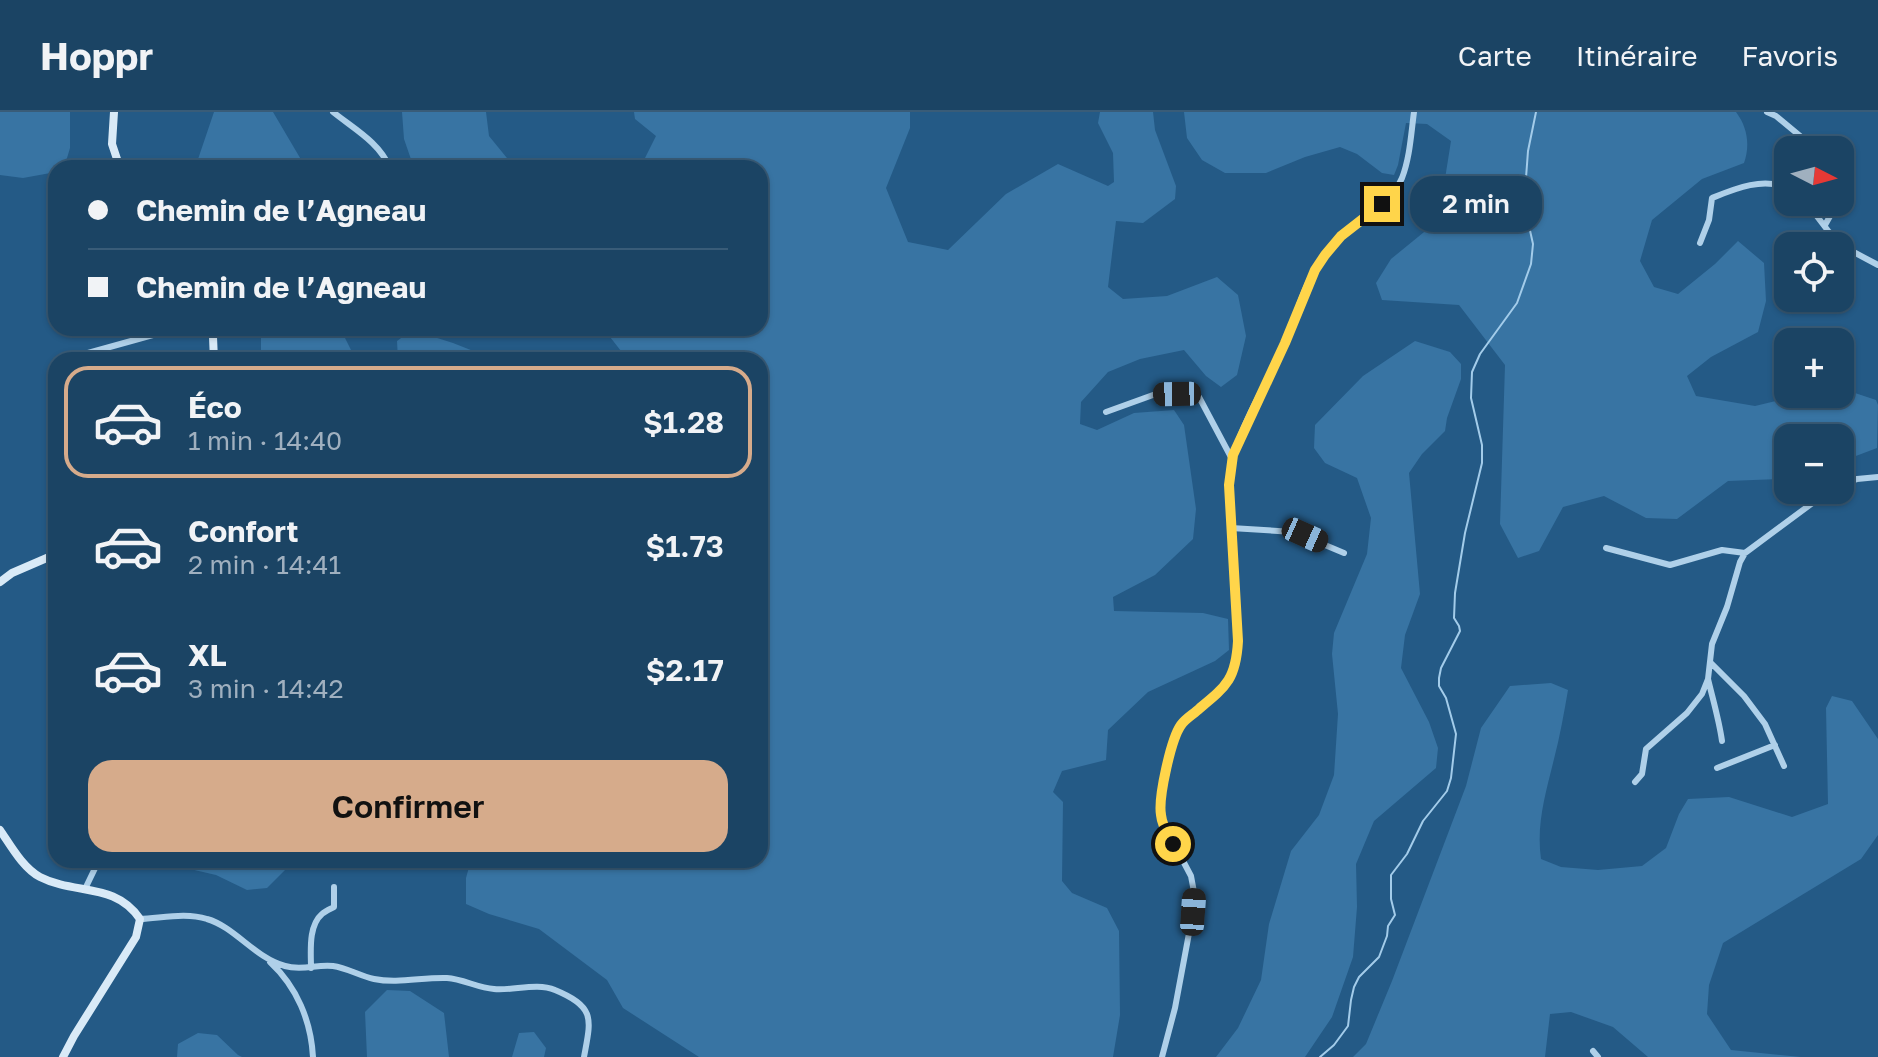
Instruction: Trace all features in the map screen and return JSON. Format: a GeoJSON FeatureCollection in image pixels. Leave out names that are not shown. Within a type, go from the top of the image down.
{"type":"FeatureCollection","features":[{"type":"Feature","properties":{"kind":"main road"},"geometry":{"type":"LineString","coordinates":[[114,112],[112,144],[117,160]]}},
{"type":"Feature","properties":{"kind":"main road"},"geometry":{"type":"LineString","coordinates":[[0,582],[12,573],[48,557]]}},
{"type":"Feature","properties":{"kind":"main road"},"geometry":{"type":"LineString","coordinates":[[0,830],[18,857],[37,876],[57,884],[111,895],[134,909],[140,919],[136,937],[63,1057]]}},
{"type":"Feature","properties":{"kind":"street"},"geometry":{"type":"LineString","coordinates":[[333,112],[374,143],[386,160]]}},
{"type":"Feature","properties":{"kind":"street"},"geometry":{"type":"LineString","coordinates":[[1162,1057],[1175,1008],[1194,892],[1191,876],[1163,823],[1161,799],[1179,728],[1223,689],[1236,665],[1238,641],[1229,485],[1232,459],[1315,270],[1341,236],[1382,204],[1401,179],[1414,112]]}},
{"type":"Feature","properties":{"kind":"street"},"geometry":{"type":"LineString","coordinates":[[1767,112],[1800,136]]}},
{"type":"Feature","properties":{"kind":"street"},"geometry":{"type":"LineString","coordinates":[[1700,243],[1709,220],[1712,198],[1758,184],[1774,184]]}},
{"type":"Feature","properties":{"kind":"street"},"geometry":{"type":"LineString","coordinates":[[1818,216],[1846,248],[1878,265]]}},
{"type":"Feature","properties":{"kind":"street"},"geometry":{"type":"LineString","coordinates":[[1825,225],[1830,216]]}},
{"type":"Feature","properties":{"kind":"street"},"geometry":{"type":"LineString","coordinates":[[92,352],[149,336]]}},
{"type":"Feature","properties":{"kind":"street"},"geometry":{"type":"LineString","coordinates":[[1106,412],[1153,395],[1194,394],[1214,422],[1232,459]]}},
{"type":"Feature","properties":{"kind":"street"},"geometry":{"type":"LineString","coordinates":[[1854,480],[1878,477]]}},
{"type":"Feature","properties":{"kind":"street"},"geometry":{"type":"LineString","coordinates":[[1635,782],[1642,774],[1646,749],[1687,713],[1702,694],[1708,679],[1712,644],[1745,553],[1811,504]]}},
{"type":"Feature","properties":{"kind":"street"},"geometry":{"type":"LineString","coordinates":[[1231,528],[1294,532],[1344,553]]}},
{"type":"Feature","properties":{"kind":"street"},"geometry":{"type":"LineString","coordinates":[[1606,548],[1670,565],[1722,550],[1745,553]]}},
{"type":"Feature","properties":{"kind":"street"},"geometry":{"type":"LineString","coordinates":[[1710,662],[1744,696],[1765,724],[1784,766]]}},
{"type":"Feature","properties":{"kind":"street"},"geometry":{"type":"LineString","coordinates":[[1708,679],[1722,741]]}},
{"type":"Feature","properties":{"kind":"street"},"geometry":{"type":"LineString","coordinates":[[1717,768],[1775,745]]}},
{"type":"Feature","properties":{"kind":"street"},"geometry":{"type":"LineString","coordinates":[[85,889],[95,868]]}},
{"type":"Feature","properties":{"kind":"street"},"geometry":{"type":"LineString","coordinates":[[311,968],[315,925],[322,914],[334,907],[334,887]]}},
{"type":"Feature","properties":{"kind":"street"},"geometry":{"type":"LineString","coordinates":[[140,919],[206,918],[267,959],[280,971],[299,998],[312,1035],[313,1057]]}},
{"type":"Feature","properties":{"kind":"street"},"geometry":{"type":"LineString","coordinates":[[267,959],[286,966],[311,968],[328,965],[372,979],[448,978],[490,989],[553,989],[579,1004],[589,1015],[584,1057]]}},
{"type":"Feature","properties":{"kind":"shaded area"},"geometry":{"type":"Polygon","coordinates":[[[0,112],[70,112],[70,148],[66,160],[48,160],[48,173],[23,178],[0,175],[0,112]]]}},
{"type":"Feature","properties":{"kind":"shaded area"},"geometry":{"type":"Polygon","coordinates":[[[214,112],[273,112],[301,160],[198,160],[214,112]]]}},
{"type":"Feature","properties":{"kind":"shaded area"},"geometry":{"type":"Polygon","coordinates":[[[402,112],[486,112],[489,136],[508,160],[411,160],[404,139],[402,112]]]}},
{"type":"Feature","properties":{"kind":"shaded area"},"geometry":{"type":"Polygon","coordinates":[[[634,112],[910,112],[910,128],[886,188],[908,242],[948,250],[1006,194],[1058,164],[1108,186],[1114,182],[1113,153],[1098,123],[1100,112],[1153,112],[1155,130],[1176,186],[1175,199],[1143,223],[1116,221],[1108,287],[1123,299],[1167,296],[1217,277],[1238,295],[1246,336],[1237,375],[1221,387],[1206,376],[1184,350],[1140,359],[1108,372],[1081,402],[1080,424],[1097,430],[1134,413],[1174,410],[1184,425],[1196,509],[1193,539],[1155,575],[1113,597],[1114,611],[1203,613],[1228,619],[1229,650],[1215,661],[1148,692],[1108,730],[1106,760],[1062,771],[1053,792],[1063,802],[1062,881],[1072,893],[1107,908],[1119,931],[1120,1015],[1113,1057],[699,1057],[623,1008],[607,980],[539,929],[466,904],[469,868],[768,868],[768,352],[620,352],[609,336],[768,336],[768,160],[644,160],[656,136],[635,119],[634,112]]]}},
{"type":"Feature","properties":{"kind":"shaded area"},"geometry":{"type":"Polygon","coordinates":[[[1184,112],[1736,112],[1747,137],[1744,163],[1702,179],[1652,220],[1640,261],[1654,287],[1678,294],[1738,241],[1764,263],[1766,301],[1758,332],[1711,357],[1687,376],[1696,396],[1755,406],[1774,402],[1774,408],[1854,408],[1854,393],[1876,400],[1877,448],[1854,457],[1854,424],[1774,424],[1774,479],[1728,481],[1677,519],[1646,518],[1604,496],[1563,507],[1539,551],[1518,558],[1500,524],[1505,365],[1459,305],[1382,300],[1376,283],[1391,259],[1429,228],[1444,185],[1451,141],[1427,124],[1406,123],[1394,175],[1382,173],[1357,154],[1340,147],[1266,173],[1225,173],[1202,160],[1187,138],[1184,112]]]}},
{"type":"Feature","properties":{"kind":"shaded area"},"geometry":{"type":"Polygon","coordinates":[[[261,336],[344,336],[352,352],[261,352],[261,336]]]}},
{"type":"Feature","properties":{"kind":"shaded area"},"geometry":{"type":"Polygon","coordinates":[[[404,336],[431,336],[476,352],[398,352],[397,341],[404,336]]]}},
{"type":"Feature","properties":{"kind":"shaded area"},"geometry":{"type":"Polygon","coordinates":[[[1415,341],[1450,352],[1461,364],[1461,379],[1445,431],[1422,454],[1409,473],[1420,594],[1405,635],[1401,668],[1429,722],[1438,748],[1436,768],[1374,821],[1356,864],[1353,957],[1332,1017],[1305,1057],[1216,1057],[1238,1028],[1261,980],[1269,924],[1291,851],[1319,815],[1334,775],[1338,714],[1332,654],[1334,633],[1367,554],[1371,518],[1357,478],[1325,463],[1314,448],[1315,425],[1363,376],[1415,341]]]}},
{"type":"Feature","properties":{"kind":"shaded area"},"geometry":{"type":"Polygon","coordinates":[[[1551,683],[1568,690],[1543,808],[1540,846],[1541,859],[1561,867],[1598,870],[1642,866],[1666,848],[1688,799],[1729,797],[1792,817],[1828,804],[1826,708],[1832,696],[1852,701],[1878,739],[1878,835],[1861,859],[1723,943],[1709,985],[1707,1014],[1731,1050],[1801,1057],[1648,1057],[1613,1027],[1571,1012],[1550,1014],[1545,1057],[1353,1057],[1366,1044],[1392,981],[1466,786],[1481,728],[1510,686],[1551,683]]]}},
{"type":"Feature","properties":{"kind":"shaded area"},"geometry":{"type":"Polygon","coordinates":[[[186,868],[287,868],[267,888],[247,890],[216,875],[186,868]]]}},
{"type":"Feature","properties":{"kind":"shaded area"},"geometry":{"type":"Polygon","coordinates":[[[387,990],[410,991],[444,1013],[449,1057],[367,1057],[365,1012],[387,990]]]}},
{"type":"Feature","properties":{"kind":"shaded area"},"geometry":{"type":"Polygon","coordinates":[[[534,1032],[546,1048],[544,1057],[512,1057],[519,1033],[534,1032]]]}},
{"type":"Feature","properties":{"kind":"shaded area"},"geometry":{"type":"Polygon","coordinates":[[[198,1033],[217,1035],[242,1057],[177,1057],[178,1044],[198,1033]]]}},
{"type":"Feature","properties":{"kind":"waterway"},"geometry":{"type":"LineString","coordinates":[[1320,1057],[1348,1026],[1354,987],[1359,977],[1379,957],[1388,926],[1395,915],[1391,875],[1407,854],[1423,821],[1447,791],[1451,778],[1456,734],[1439,678],[1460,631],[1454,618],[1455,593],[1465,533],[1482,463],[1482,445],[1471,398],[1472,372],[1480,354],[1517,303],[1531,264],[1533,244],[1525,191],[1528,151],[1536,112]]}},
{"type":"Feature","properties":{"kind":"route"},"geometry":{"type":"LineString","coordinates":[[1173,844],[1165,831],[1160,807],[1175,735],[1185,721],[1223,689],[1236,665],[1238,641],[1229,485],[1233,455],[1315,270],[1341,236],[1382,204]]}}]}
